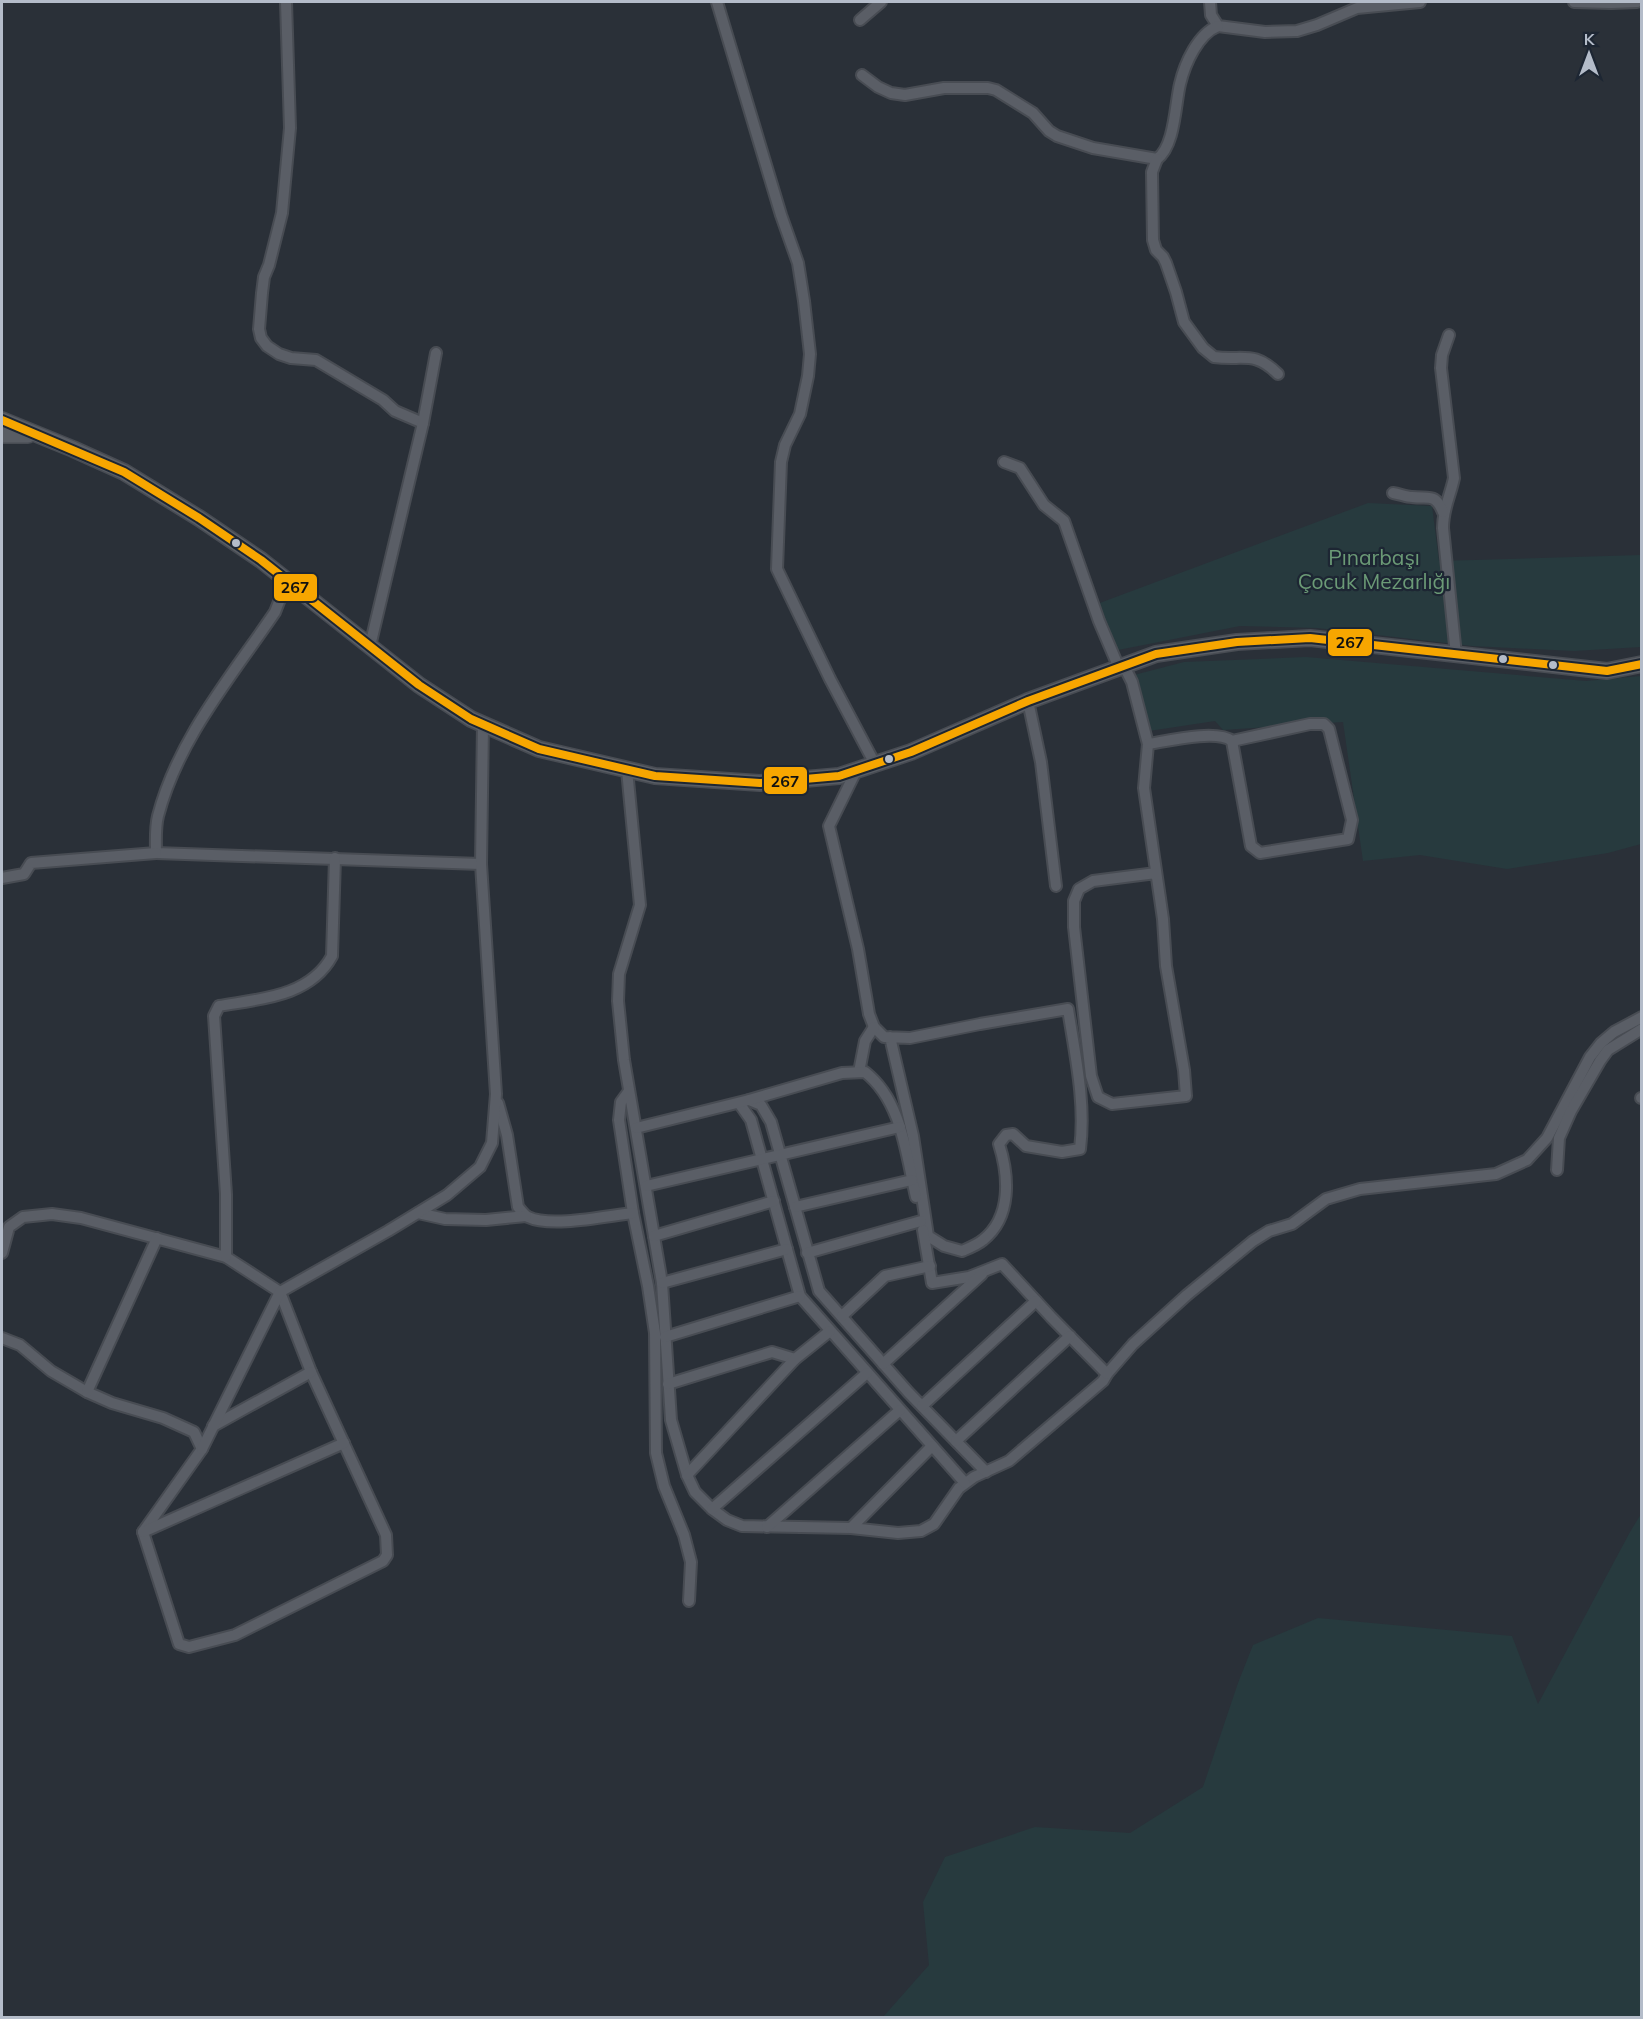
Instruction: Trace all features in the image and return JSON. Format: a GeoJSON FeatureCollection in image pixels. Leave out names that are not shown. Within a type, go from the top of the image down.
{"type":"FeatureCollection","features":[{"type":"Feature","properties":{"kind":"main road"},"geometry":{"type":"LineString","coordinates":[[2,420],[124,472],[199,518],[261,560],[419,685],[471,719],[539,749],[655,776],[760,783],[840,776],[911,752],[1028,700],[1156,654],[1237,642],[1310,638],[1607,671],[1641,664]]}},
{"type":"Feature","properties":{"kind":"main road"},"geometry":{"type":"LineString","coordinates":[[2,435],[34,435]]}},
{"type":"Feature","properties":{"kind":"street"},"geometry":{"type":"LineString","coordinates":[[286,2],[290,128],[282,213],[264,277],[259,329],[261,338],[267,346],[279,354],[291,358],[316,360],[383,400],[395,411],[423,423]]}},
{"type":"Feature","properties":{"kind":"street"},"geometry":{"type":"LineString","coordinates":[[717,2],[798,263],[808,333],[810,354],[806,386],[800,414],[785,445],[781,462],[777,569],[874,765]]}},
{"type":"Feature","properties":{"kind":"street"},"geometry":{"type":"LineString","coordinates":[[860,20],[881,2]]}},
{"type":"Feature","properties":{"kind":"street"},"geometry":{"type":"LineString","coordinates":[[1210,2],[1211,15],[1218,26]]}},
{"type":"Feature","properties":{"kind":"street"},"geometry":{"type":"LineString","coordinates":[[1278,374],[1266,362],[1254,358],[1214,357],[1203,348],[1184,322],[1166,263],[1156,250],[1153,240],[1152,171],[1157,159],[1164,154],[1170,138],[1180,82],[1190,59],[1208,30],[1218,26],[1265,32],[1297,31],[1357,8],[1420,2]]}},
{"type":"Feature","properties":{"kind":"street"},"geometry":{"type":"LineString","coordinates":[[1574,2],[1637,2]]}},
{"type":"Feature","properties":{"kind":"street"},"geometry":{"type":"LineString","coordinates":[[862,75],[878,87],[891,93],[905,95],[944,88],[996,90],[1033,113],[1049,131],[1057,136],[1094,148],[1157,159]]}},
{"type":"Feature","properties":{"kind":"street"},"geometry":{"type":"LineString","coordinates":[[1443,512],[1454,478],[1441,368],[1442,355],[1449,335]]}},
{"type":"Feature","properties":{"kind":"street"},"geometry":{"type":"LineString","coordinates":[[370,646],[423,423],[436,353]]}},
{"type":"Feature","properties":{"kind":"street"},"geometry":{"type":"LineString","coordinates":[[1004,462],[1020,468],[1044,505],[1064,521],[1099,621],[1132,682],[1148,744],[1144,788],[1163,919],[1166,966],[1184,1070],[1186,1096],[1112,1104],[1098,1097],[1091,1076],[1074,927],[1074,901],[1079,889],[1093,882],[1156,873]]}},
{"type":"Feature","properties":{"kind":"street"},"geometry":{"type":"LineString","coordinates":[[1394,493],[1411,497],[1431,497],[1438,501],[1443,512],[1456,655]]}},
{"type":"Feature","properties":{"kind":"street"},"geometry":{"type":"LineString","coordinates":[[156,853],[158,818],[176,763],[197,726],[275,612],[282,594],[279,574]]}},
{"type":"Feature","properties":{"kind":"street"},"geometry":{"type":"LineString","coordinates":[[1028,700],[1041,762],[1056,886]]}},
{"type":"Feature","properties":{"kind":"street"},"geometry":{"type":"LineString","coordinates":[[143,1532],[202,1449],[279,1292],[447,1195],[480,1167],[492,1143],[496,1094],[481,864],[483,724]]}},
{"type":"Feature","properties":{"kind":"street"},"geometry":{"type":"LineString","coordinates":[[1148,744],[1196,737],[1227,737],[1232,741],[1251,846],[1260,853],[1348,839],[1352,820],[1329,729],[1324,724],[1310,724],[1232,741]]}},
{"type":"Feature","properties":{"kind":"street"},"geometry":{"type":"LineString","coordinates":[[627,770],[640,905],[619,974],[618,1001],[630,1091],[662,1283],[671,1420],[694,1492],[712,1509],[742,1526],[851,1528],[898,1533],[921,1531],[934,1524],[959,1488],[1009,1461],[1037,1439],[1104,1381],[1107,1374],[1133,1344],[1187,1295],[1253,1241],[1269,1231],[1292,1224],[1326,1199],[1360,1189],[1496,1174],[1527,1160],[1547,1138],[1590,1057],[1614,1032],[1641,1017]]}},
{"type":"Feature","properties":{"kind":"street"},"geometry":{"type":"LineString","coordinates":[[856,771],[829,826],[858,950],[869,1014],[874,1027],[884,1037],[890,1037],[910,1038],[1068,1009],[1077,1067],[1082,1132],[1080,1149],[1062,1152],[1026,1146],[1013,1134],[1006,1135],[999,1144],[1005,1164],[1006,1199],[998,1224],[983,1241],[962,1251],[928,1236],[913,1136],[890,1037]]}},
{"type":"Feature","properties":{"kind":"street"},"geometry":{"type":"LineString","coordinates":[[2,878],[24,874],[31,863],[156,853],[481,864]]}},
{"type":"Feature","properties":{"kind":"street"},"geometry":{"type":"LineString","coordinates":[[226,1257],[226,1194],[214,1016],[219,1006],[275,996],[300,987],[325,968],[332,956],[335,858]]}},
{"type":"Feature","properties":{"kind":"street"},"geometry":{"type":"LineString","coordinates":[[859,1072],[865,1041],[874,1027]]}},
{"type":"Feature","properties":{"kind":"street"},"geometry":{"type":"LineString","coordinates":[[1557,1170],[1559,1138],[1571,1111],[1600,1061],[1608,1050],[1641,1029]]}},
{"type":"Feature","properties":{"kind":"street"},"geometry":{"type":"LineString","coordinates":[[636,1128],[842,1073],[865,1072],[876,1081],[900,1127],[932,1283],[969,1277],[1002,1264],[1107,1374]]}},
{"type":"Feature","properties":{"kind":"street"},"geometry":{"type":"LineString","coordinates":[[630,1091],[621,1102],[619,1120],[655,1333],[656,1453],[664,1486],[684,1535],[691,1563],[689,1601]]}},
{"type":"Feature","properties":{"kind":"street"},"geometry":{"type":"LineString","coordinates":[[496,1094],[507,1135],[519,1207],[526,1216]]}},
{"type":"Feature","properties":{"kind":"street"},"geometry":{"type":"LineString","coordinates":[[743,1101],[761,1105],[771,1122],[819,1291],[922,1406],[986,1472]]}},
{"type":"Feature","properties":{"kind":"street"},"geometry":{"type":"LineString","coordinates":[[743,1101],[763,1158],[800,1296],[965,1484]]}},
{"type":"Feature","properties":{"kind":"street"},"geometry":{"type":"LineString","coordinates":[[646,1186],[900,1127]]}},
{"type":"Feature","properties":{"kind":"street"},"geometry":{"type":"LineString","coordinates":[[795,1207],[912,1180]]}},
{"type":"Feature","properties":{"kind":"street"},"geometry":{"type":"LineString","coordinates":[[654,1236],[774,1201]]}},
{"type":"Feature","properties":{"kind":"street"},"geometry":{"type":"LineString","coordinates":[[418,1213],[445,1219],[486,1220],[526,1216],[538,1220],[568,1221],[633,1213]]}},
{"type":"Feature","properties":{"kind":"street"},"geometry":{"type":"LineString","coordinates":[[2,1253],[9,1227],[23,1216],[52,1214],[81,1218],[226,1257],[279,1292],[311,1372],[386,1535],[387,1555],[383,1561],[235,1635],[189,1647],[179,1644],[143,1532]]}},
{"type":"Feature","properties":{"kind":"street"},"geometry":{"type":"LineString","coordinates":[[807,1252],[921,1221]]}},
{"type":"Feature","properties":{"kind":"street"},"geometry":{"type":"LineString","coordinates":[[87,1392],[157,1238]]}},
{"type":"Feature","properties":{"kind":"street"},"geometry":{"type":"LineString","coordinates":[[662,1283],[787,1248]]}},
{"type":"Feature","properties":{"kind":"street"},"geometry":{"type":"LineString","coordinates":[[842,1316],[885,1276],[930,1266]]}},
{"type":"Feature","properties":{"kind":"street"},"geometry":{"type":"LineString","coordinates":[[884,1364],[987,1270]]}},
{"type":"Feature","properties":{"kind":"street"},"geometry":{"type":"LineString","coordinates":[[665,1337],[800,1296]]}},
{"type":"Feature","properties":{"kind":"street"},"geometry":{"type":"LineString","coordinates":[[922,1406],[1036,1300]]}},
{"type":"Feature","properties":{"kind":"street"},"geometry":{"type":"LineString","coordinates":[[687,1475],[795,1359],[830,1331]]}},
{"type":"Feature","properties":{"kind":"street"},"geometry":{"type":"LineString","coordinates":[[956,1441],[1070,1336]]}},
{"type":"Feature","properties":{"kind":"street"},"geometry":{"type":"LineString","coordinates":[[2,1338],[20,1345],[51,1371],[87,1392],[112,1403],[163,1418],[194,1432],[202,1449]]}},
{"type":"Feature","properties":{"kind":"street"},"geometry":{"type":"LineString","coordinates":[[668,1384],[772,1352],[795,1359]]}},
{"type":"Feature","properties":{"kind":"street"},"geometry":{"type":"LineString","coordinates":[[213,1426],[311,1372]]}},
{"type":"Feature","properties":{"kind":"street"},"geometry":{"type":"LineString","coordinates":[[712,1509],[867,1373]]}},
{"type":"Feature","properties":{"kind":"street"},"geometry":{"type":"LineString","coordinates":[[767,1527],[900,1410]]}},
{"type":"Feature","properties":{"kind":"street"},"geometry":{"type":"LineString","coordinates":[[143,1532],[344,1443]]}},
{"type":"Feature","properties":{"kind":"street"},"geometry":{"type":"LineString","coordinates":[[851,1528],[932,1446]]}},
{"type":"Feature","properties":{"kind":"green space","name":"Pınarbaşı Çocuk Mezarlığı"},"geometry":{"type":"Polygon","coordinates":[[[1368,503],[1432,506],[1439,561],[1641,555],[1641,647],[1574,651],[1472,646],[1317,628],[1240,626],[1113,651],[1097,604],[1368,503]]]}},
{"type":"Feature","properties":{"kind":"green space"},"geometry":{"type":"Polygon","coordinates":[[[1306,657],[1586,681],[1641,676],[1641,844],[1608,853],[1507,869],[1420,855],[1363,861],[1343,722],[1223,730],[1215,721],[1149,731],[1134,675],[1184,662],[1306,657]]]}},
{"type":"Feature","properties":{"kind":"green space"},"geometry":{"type":"Polygon","coordinates":[[[1641,1514],[1641,2017],[883,2017],[929,1965],[923,1902],[945,1857],[1035,1827],[1130,1833],[1203,1787],[1253,1645],[1318,1618],[1512,1636],[1538,1704],[1641,1514]]]}},
{"type":"Feature","properties":{"kind":"transit line","name":"267"},"geometry":{"type":"LineString","coordinates":[[2,420],[124,472],[199,518],[261,560],[419,685],[471,719],[539,749],[655,776],[760,783],[839,776],[911,752],[1028,701],[1156,654],[1237,642],[1310,638],[1607,671],[1642,664]]}}]}
